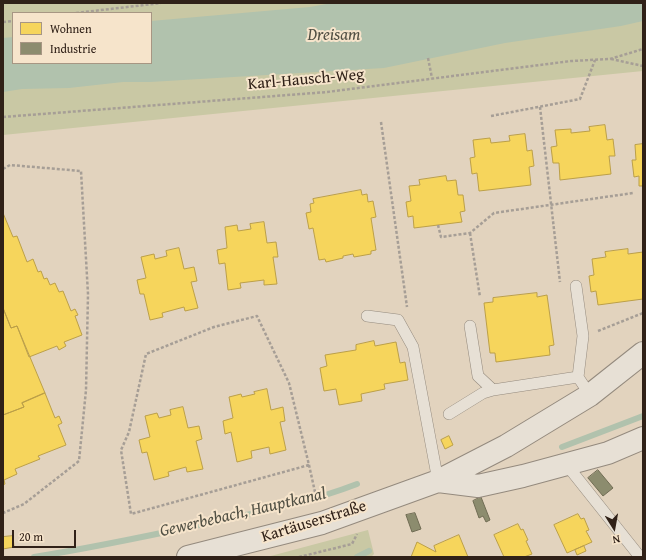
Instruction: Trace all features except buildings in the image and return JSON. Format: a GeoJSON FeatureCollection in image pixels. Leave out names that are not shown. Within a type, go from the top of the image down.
{"type":"FeatureCollection","features":[{"type":"Feature","properties":{"kind":"street","name":"Kartäuserstraße"},"geometry":{"type":"LineString","coordinates":[[188,557],[213,554],[322,523],[438,481],[506,446],[590,395],[643,353]]}},
{"type":"Feature","properties":{"kind":"street","name":"Kartäuserstraße"},"geometry":{"type":"LineString","coordinates":[[438,481],[478,486],[523,476],[608,453],[643,438]]}},
{"type":"Feature","properties":{"kind":"lane"},"geometry":{"type":"LineString","coordinates":[[576,286],[583,336],[578,377],[590,395]]}},
{"type":"Feature","properties":{"kind":"lane"},"geometry":{"type":"LineString","coordinates":[[367,316],[398,320],[413,347],[438,481]]}},
{"type":"Feature","properties":{"kind":"lane"},"geometry":{"type":"LineString","coordinates":[[470,326],[478,376],[493,390]]}},
{"type":"Feature","properties":{"kind":"lane"},"geometry":{"type":"LineString","coordinates":[[449,414],[483,393],[493,390],[578,377]]}},
{"type":"Feature","properties":{"kind":"lane"},"geometry":{"type":"LineString","coordinates":[[566,464],[640,557]]}},
{"type":"Feature","properties":{"kind":"path"},"geometry":{"type":"LineString","coordinates":[[84,12],[161,3]]}},
{"type":"Feature","properties":{"kind":"path","name":"Karl-Hausch-Weg"},"geometry":{"type":"LineString","coordinates":[[3,117],[327,92],[571,61],[610,59],[643,49]]}},
{"type":"Feature","properties":{"kind":"path"},"geometry":{"type":"LineString","coordinates":[[428,58],[432,78]]}},
{"type":"Feature","properties":{"kind":"path","name":"Karl-Hausch-Weg"},"geometry":{"type":"LineString","coordinates":[[610,59],[643,66]]}},
{"type":"Feature","properties":{"kind":"path"},"geometry":{"type":"LineString","coordinates":[[491,116],[580,99],[595,60]]}},
{"type":"Feature","properties":{"kind":"path"},"geometry":{"type":"LineString","coordinates":[[540,107],[551,197]]}},
{"type":"Feature","properties":{"kind":"path"},"geometry":{"type":"LineString","coordinates":[[381,122],[408,308]]}},
{"type":"Feature","properties":{"kind":"path"},"geometry":{"type":"LineString","coordinates":[[3,169],[10,165],[81,171],[88,294],[86,390],[79,461],[24,504],[3,513]]}},
{"type":"Feature","properties":{"kind":"path"},"geometry":{"type":"LineString","coordinates":[[438,225],[441,237],[470,233],[494,213],[633,193]]}},
{"type":"Feature","properties":{"kind":"path"},"geometry":{"type":"LineString","coordinates":[[470,233],[480,297]]}},
{"type":"Feature","properties":{"kind":"path"},"geometry":{"type":"LineString","coordinates":[[583,336],[643,313]]}},
{"type":"Feature","properties":{"kind":"path"},"geometry":{"type":"LineString","coordinates":[[309,465],[131,514],[121,450],[129,432],[146,354],[214,327],[257,316],[289,383],[309,465],[317,502]]}},
{"type":"Feature","properties":{"kind":"shaded area"},"geometry":{"type":"Polygon","coordinates":[[[3,3],[643,3],[643,71],[3,135],[3,3]]]}},
{"type":"Feature","properties":{"kind":"shaded area"},"geometry":{"type":"Polygon","coordinates":[[[368,530],[374,554],[371,557],[267,557],[368,530]]]}},
{"type":"Feature","properties":{"kind":"water","name":"Dreisam"},"geometry":{"type":"Polygon","coordinates":[[[332,3],[643,3],[643,21],[621,26],[505,43],[384,68],[150,82],[123,82],[69,88],[22,89],[3,92],[3,38],[12,37],[12,64],[152,64],[152,21],[310,7],[332,3]]]}},
{"type":"Feature","properties":{"kind":"waterway","name":"Gewerbebach, Hauptkanal"},"geometry":{"type":"LineString","coordinates":[[562,447],[643,416]]}},
{"type":"Feature","properties":{"kind":"waterway","name":"Gewerbebach, Hauptkanal"},"geometry":{"type":"LineString","coordinates":[[34,557],[119,542],[262,512],[320,497],[357,484]]}},
{"type":"Feature","properties":{"kind":"waterway"},"geometry":{"type":"LineString","coordinates":[[357,557],[369,551]]}}]}
